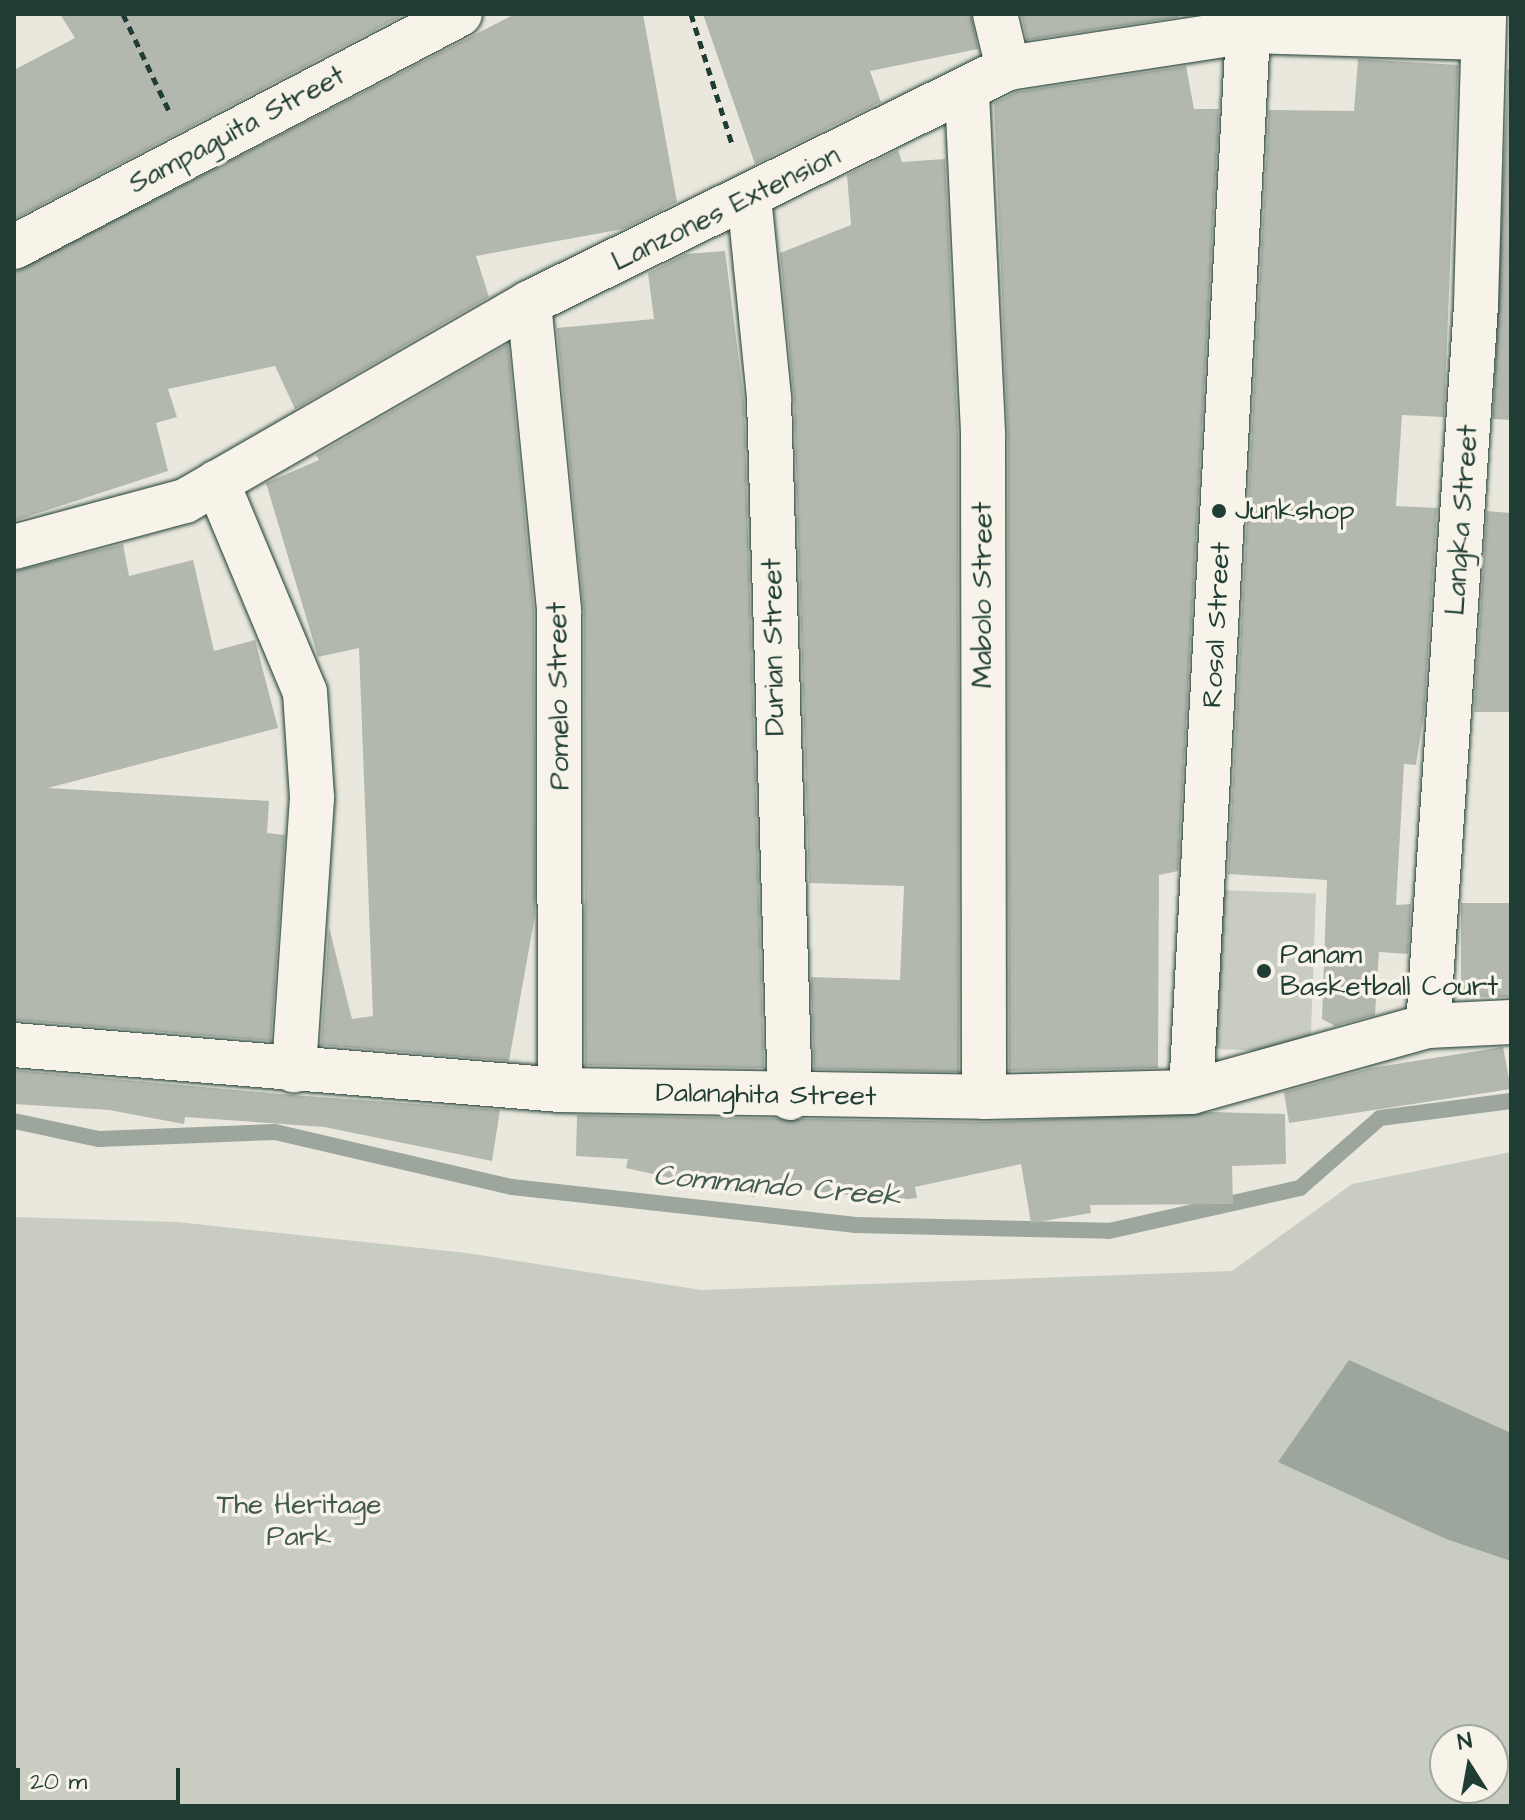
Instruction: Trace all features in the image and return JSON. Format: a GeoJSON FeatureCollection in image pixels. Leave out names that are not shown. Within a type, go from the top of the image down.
{"type":"FeatureCollection","features":[{"type":"Feature","properties":{"kind":"street","name":"Sampaguita Street"},"geometry":{"type":"LineString","coordinates":[[14,247],[460,14]]}},
{"type":"Feature","properties":{"kind":"street"},"geometry":{"type":"LineString","coordinates":[[995,14],[1008,68]]}},
{"type":"Feature","properties":{"kind":"street","name":"Lanzones Extension"},"geometry":{"type":"LineString","coordinates":[[14,547],[170,505],[217,482],[529,303],[967,93],[1008,68],[1249,22],[1483,26]]}},
{"type":"Feature","properties":{"kind":"street","name":"Rosal Street"},"geometry":{"type":"LineString","coordinates":[[1191,1092],[1249,22]]}},
{"type":"Feature","properties":{"kind":"street","name":"Langka Street"},"geometry":{"type":"LineString","coordinates":[[1428,1026],[1476,305],[1483,26]]}},
{"type":"Feature","properties":{"kind":"street","name":"Mabolo Street"},"geometry":{"type":"LineString","coordinates":[[967,93],[983,437],[984,1097]]}},
{"type":"Feature","properties":{"kind":"street","name":"Durian Street"},"geometry":{"type":"LineString","coordinates":[[749,197],[769,399],[790,1098]]}},
{"type":"Feature","properties":{"kind":"street","name":"Pomelo Street"},"geometry":{"type":"LineString","coordinates":[[529,303],[559,611],[560,1090]]}},
{"type":"Feature","properties":{"kind":"street"},"geometry":{"type":"LineString","coordinates":[[217,482],[305,692],[312,798],[294,1070]]}},
{"type":"Feature","properties":{"kind":"street","name":"Dalanghita Street"},"geometry":{"type":"LineString","coordinates":[[14,1045],[560,1090],[790,1098],[984,1097],[1191,1092],[1428,1026],[1511,1022]]}},
{"type":"Feature","properties":{"kind":"path"},"geometry":{"type":"LineString","coordinates":[[123,14],[191,155]]}},
{"type":"Feature","properties":{"kind":"path"},"geometry":{"type":"LineString","coordinates":[[691,14],[749,197]]}},
{"type":"Feature","properties":{"kind":"green space","name":"Panam Basketball Court"},"geometry":{"type":"Polygon","coordinates":[[[1217,890],[1316,893],[1310,1052],[1211,1049],[1217,890]]]}},
{"type":"Feature","properties":{"kind":"green space","name":"The Heritage Park"},"geometry":{"type":"Polygon","coordinates":[[[1511,1152],[1511,1806],[14,1806],[14,1217],[177,1222],[467,1253],[701,1290],[1232,1271],[1352,1184],[1511,1152]]]}},
{"type":"Feature","properties":{"kind":"shaded area"},"geometry":{"type":"Polygon","coordinates":[[[1349,1360],[1511,1433],[1511,1561],[1446,1539],[1278,1462],[1349,1360]]]}},
{"type":"Feature","properties":{"kind":"building"},"geometry":{"type":"Polygon","coordinates":[[[60,14],[405,14],[14,219],[14,70],[75,38],[60,14]]]}},
{"type":"Feature","properties":{"kind":"building"},"geometry":{"type":"Polygon","coordinates":[[[515,14],[643,14],[677,202],[623,229],[476,256],[489,297],[295,409],[275,366],[168,389],[177,417],[156,423],[168,471],[14,521],[14,272],[515,14]]]}},
{"type":"Feature","properties":{"kind":"building"},"geometry":{"type":"Polygon","coordinates":[[[703,14],[971,14],[978,49],[870,71],[881,102],[755,164],[703,14]]]}},
{"type":"Feature","properties":{"kind":"building"},"geometry":{"type":"Polygon","coordinates":[[[1021,14],[1178,14],[1178,17],[1027,40],[1021,14]]]}},
{"type":"Feature","properties":{"kind":"building"},"geometry":{"type":"Polygon","coordinates":[[[1358,59],[1458,65],[1444,417],[1402,415],[1396,506],[1437,508],[1424,713],[1416,765],[1404,764],[1396,905],[1411,904],[1408,954],[1379,952],[1375,1015],[1335,1026],[1322,1019],[1327,880],[1228,874],[1269,110],[1354,111],[1358,59]]]}},
{"type":"Feature","properties":{"kind":"building"},"geometry":{"type":"Polygon","coordinates":[[[1186,66],[1194,109],[1219,109],[1178,871],[1159,875],[1158,1068],[1009,1071],[1008,437],[994,103],[1016,92],[1186,66]]]}},
{"type":"Feature","properties":{"kind":"building"},"geometry":{"type":"Polygon","coordinates":[[[1508,69],[1511,70],[1511,420],[1493,419],[1508,69]]]}},
{"type":"Feature","properties":{"kind":"building"},"geometry":{"type":"Polygon","coordinates":[[[898,150],[902,162],[945,159],[958,438],[959,1072],[814,1069],[811,977],[900,980],[904,886],[809,883],[794,398],[780,253],[851,225],[847,175],[898,150]]]}},
{"type":"Feature","properties":{"kind":"building"},"geometry":{"type":"Polygon","coordinates":[[[725,251],[744,401],[764,1068],[585,1065],[584,611],[557,328],[654,319],[648,273],[686,254],[725,251]]]}},
{"type":"Feature","properties":{"kind":"building"},"geometry":{"type":"Polygon","coordinates":[[[508,344],[534,612],[535,915],[509,1061],[321,1045],[329,927],[352,1019],[373,1016],[359,648],[318,657],[266,483],[319,460],[316,455],[508,344]]]}},
{"type":"Feature","properties":{"kind":"building"},"geometry":{"type":"Polygon","coordinates":[[[1487,511],[1511,513],[1511,712],[1474,712],[1487,511]]]}},
{"type":"Feature","properties":{"kind":"building"},"geometry":{"type":"Polygon","coordinates":[[[123,544],[129,576],[193,560],[214,651],[255,640],[278,728],[48,788],[269,801],[267,833],[285,835],[271,1041],[14,1020],[14,571],[123,544]]]}},
{"type":"Feature","properties":{"kind":"building"},"geometry":{"type":"Polygon","coordinates":[[[1461,903],[1511,903],[1511,997],[1461,997],[1461,903]]]}},
{"type":"Feature","properties":{"kind":"building"},"geometry":{"type":"Polygon","coordinates":[[[1503,1047],[1511,1089],[1289,1123],[1284,1092],[1371,1068],[1503,1047]]]}},
{"type":"Feature","properties":{"kind":"building"},"geometry":{"type":"Polygon","coordinates":[[[14,1070],[500,1110],[492,1161],[324,1127],[185,1117],[184,1124],[109,1110],[14,1104],[14,1070]]]}},
{"type":"Feature","properties":{"kind":"building"},"geometry":{"type":"Polygon","coordinates":[[[1212,1112],[1285,1114],[1286,1164],[1232,1166],[1233,1204],[1090,1205],[1091,1213],[1031,1223],[1021,1164],[915,1187],[917,1198],[858,1204],[857,1196],[757,1184],[755,1197],[626,1168],[628,1159],[576,1156],[577,1115],[985,1122],[1212,1112]]]}},
{"type":"Feature","properties":{"kind":"waterway","name":"Commando Creek"},"geometry":{"type":"LineString","coordinates":[[14,1121],[99,1139],[275,1132],[512,1187],[854,1225],[1109,1231],[1300,1188],[1380,1118],[1511,1101]]}},
{"type":"Feature","properties":{"kind":"place","name":"Junkshop"},"geometry":{"type":"Point","coordinates":[1219,511]}},
{"type":"Feature","properties":{"kind":"place","name":"Panam Basketball Court"},"geometry":{"type":"Point","coordinates":[1264,971]}}]}
